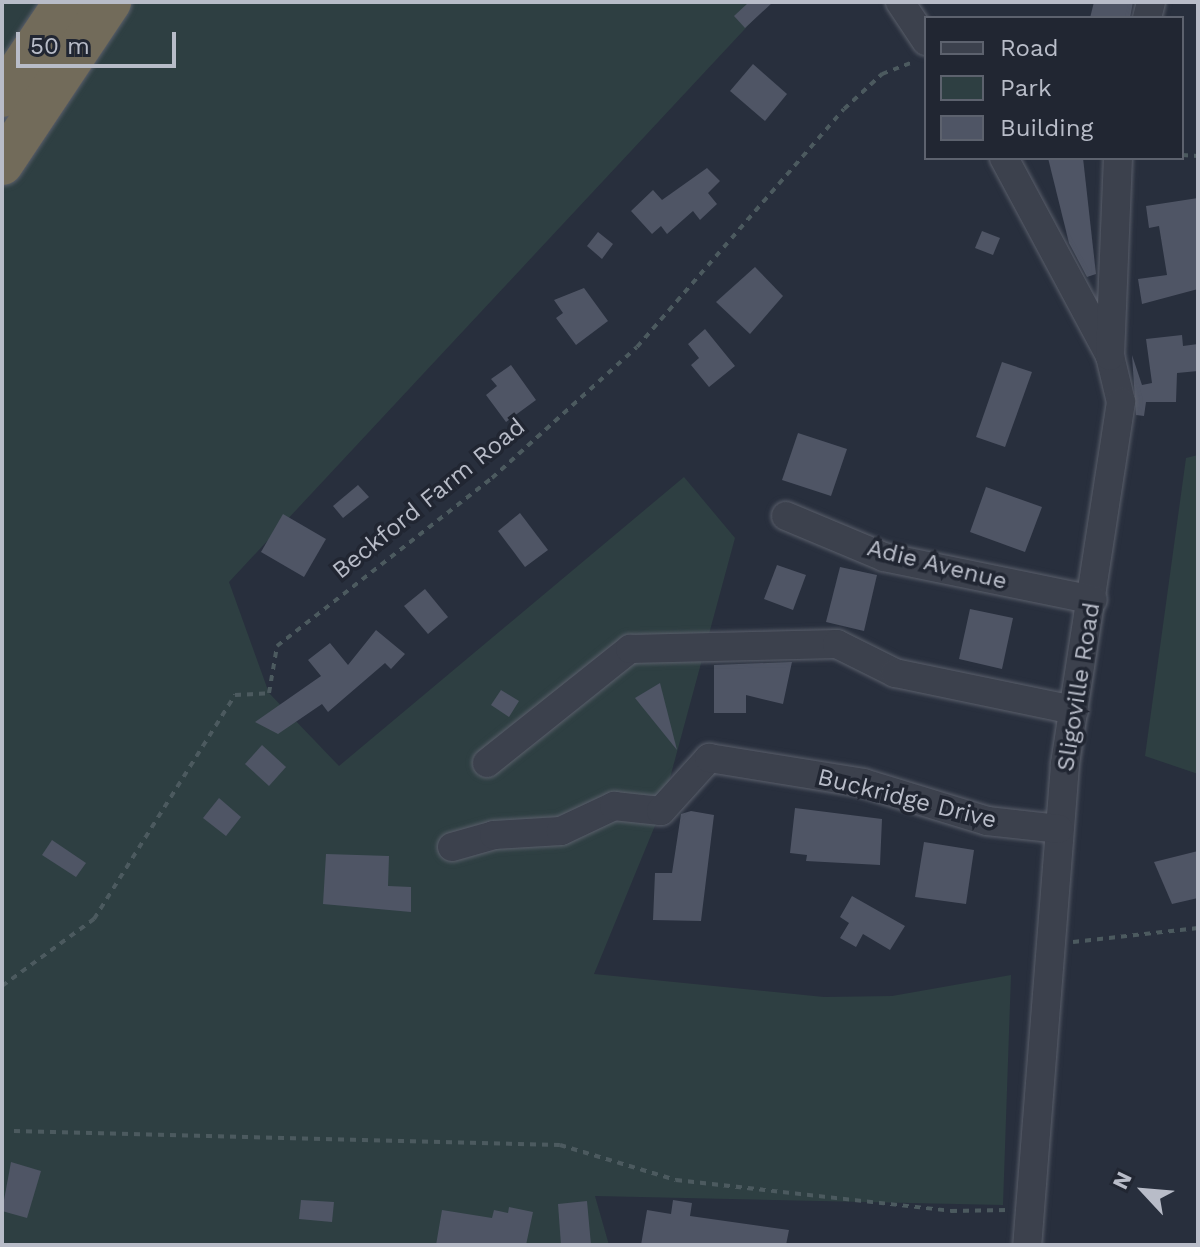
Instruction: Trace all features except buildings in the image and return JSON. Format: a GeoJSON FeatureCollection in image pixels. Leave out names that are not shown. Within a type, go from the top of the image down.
{"type":"FeatureCollection","features":[{"type":"Feature","properties":{"kind":"highway"},"geometry":{"type":"LineString","coordinates":[[2,96],[65,2]]}},
{"type":"Feature","properties":{"kind":"highway"},"geometry":{"type":"LineString","coordinates":[[2,164],[110,2]]}},
{"type":"Feature","properties":{"kind":"street"},"geometry":{"type":"LineString","coordinates":[[900,2],[924,38]]}},
{"type":"Feature","properties":{"kind":"street","name":"Sligoville Road"},"geometry":{"type":"LineString","coordinates":[[1005,160],[1110,356],[1121,402],[1117,460],[1074,710],[1059,829],[1025,1213],[1027,1245]]}},
{"type":"Feature","properties":{"kind":"street"},"geometry":{"type":"LineString","coordinates":[[1110,356],[1118,160]]}},
{"type":"Feature","properties":{"kind":"street","name":"Adie Avenue"},"geometry":{"type":"LineString","coordinates":[[786,516],[884,557],[1093,600]]}},
{"type":"Feature","properties":{"kind":"street"},"geometry":{"type":"LineString","coordinates":[[487,763],[630,649],[837,644],[895,673],[1074,710]]}},
{"type":"Feature","properties":{"kind":"street","name":"Buckridge Drive"},"geometry":{"type":"LineString","coordinates":[[452,847],[494,835],[561,831],[614,806],[661,811],[709,758],[863,783],[987,821],[1059,829]]}},
{"type":"Feature","properties":{"kind":"path","name":"Beckford Farm Road"},"geometry":{"type":"LineString","coordinates":[[2,986],[94,919],[235,695],[269,693],[277,646],[492,478],[629,354],[844,109],[882,74],[924,61]]}},
{"type":"Feature","properties":{"kind":"path"},"geometry":{"type":"LineString","coordinates":[[1050,943],[1198,928]]}},
{"type":"Feature","properties":{"kind":"path"},"geometry":{"type":"LineString","coordinates":[[14,1131],[560,1145],[676,1180],[1025,1213]]}},
{"type":"Feature","properties":{"kind":"green space"},"geometry":{"type":"Polygon","coordinates":[[[2,2],[770,2],[229,582],[269,693],[339,766],[684,477],[735,538],[661,811],[594,974],[824,997],[892,996],[1011,975],[1003,1205],[595,1196],[609,1245],[2,1245],[2,2]]]}},
{"type":"Feature","properties":{"kind":"green space"},"geometry":{"type":"Polygon","coordinates":[[[1198,455],[1198,774],[1145,756],[1186,458],[1198,455]]]}}]}
